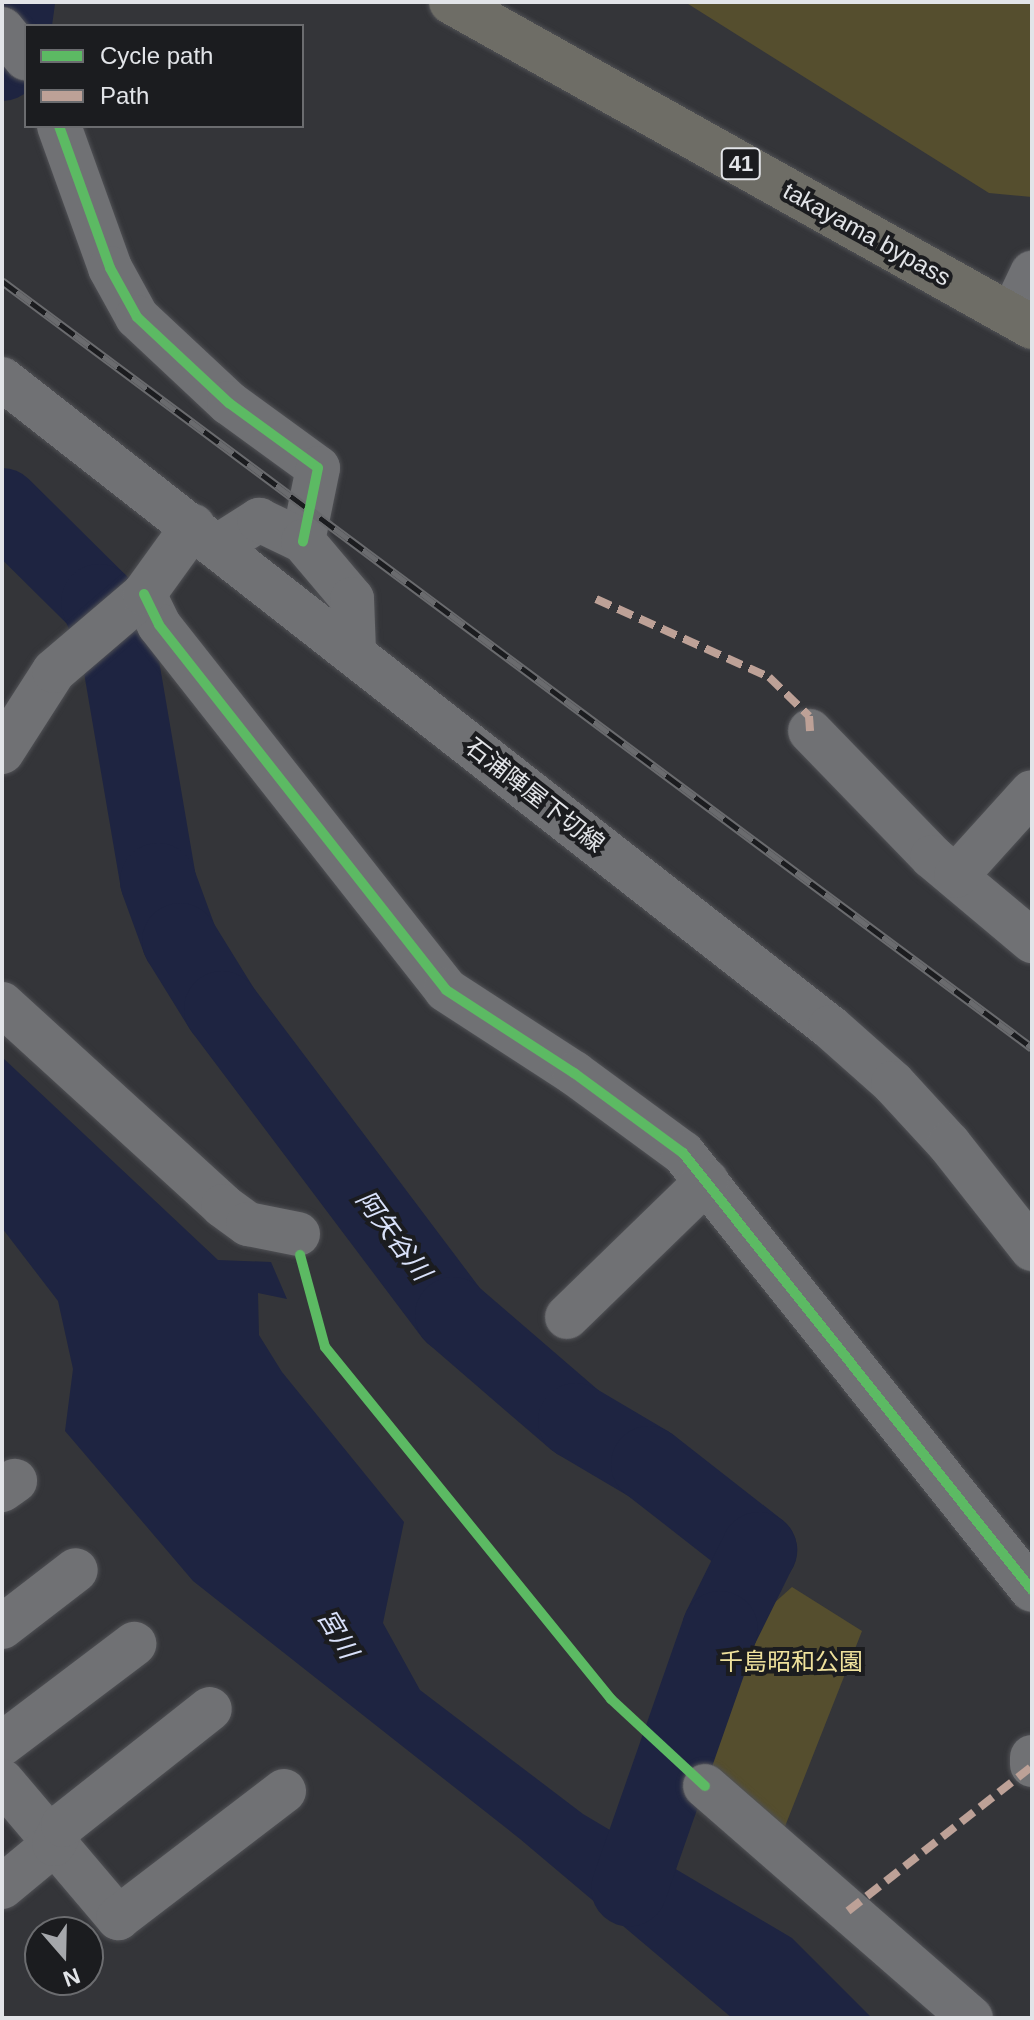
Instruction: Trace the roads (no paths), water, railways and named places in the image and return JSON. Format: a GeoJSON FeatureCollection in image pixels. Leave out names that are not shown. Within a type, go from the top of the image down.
{"type":"FeatureCollection","features":[{"type":"Feature","properties":{"kind":"highway","name":"takayama bypass"},"geometry":{"type":"LineString","coordinates":[[451,2],[1022,321]]}},
{"type":"Feature","properties":{"kind":"street"},"geometry":{"type":"LineString","coordinates":[[2,29],[24,56]]}},
{"type":"Feature","properties":{"kind":"street"},"geometry":{"type":"LineString","coordinates":[[60,128],[110,268],[137,317],[229,403],[318,468],[303,541]]}},
{"type":"Feature","properties":{"kind":"street"},"geometry":{"type":"LineString","coordinates":[[1022,321],[1032,273]]}},
{"type":"Feature","properties":{"kind":"street","name":"石浦陣屋下切線"},"geometry":{"type":"LineString","coordinates":[[2,379],[830,1027],[893,1083],[949,1144],[1032,1249]]}},
{"type":"Feature","properties":{"kind":"street"},"geometry":{"type":"LineString","coordinates":[[2,752],[54,671],[85,640],[138,600],[205,536],[259,520],[303,541],[352,599],[354,652]]}},
{"type":"Feature","properties":{"kind":"street"},"geometry":{"type":"LineString","coordinates":[[138,600],[446,990],[574,1073],[683,1153],[1017,1538],[1032,1590]]}},
{"type":"Feature","properties":{"kind":"street"},"geometry":{"type":"LineString","coordinates":[[810,731],[956,876],[1032,941]]}},
{"type":"Feature","properties":{"kind":"street"},"geometry":{"type":"LineString","coordinates":[[956,876],[1032,792]]}},
{"type":"Feature","properties":{"kind":"street"},"geometry":{"type":"LineString","coordinates":[[2,1004],[223,1206],[248,1224],[298,1234]]}},
{"type":"Feature","properties":{"kind":"street"},"geometry":{"type":"LineString","coordinates":[[567,1317],[707,1181]]}},
{"type":"Feature","properties":{"kind":"street"},"geometry":{"type":"LineString","coordinates":[[2,1627],[76,1570]]}},
{"type":"Feature","properties":{"kind":"street"},"geometry":{"type":"LineString","coordinates":[[2,1744],[134,1644]]}},
{"type":"Feature","properties":{"kind":"street"},"geometry":{"type":"LineString","coordinates":[[2,1887],[54,1844],[63,1825],[210,1709]]}},
{"type":"Feature","properties":{"kind":"street"},"geometry":{"type":"LineString","coordinates":[[1032,1757],[1032,1765]]}},
{"type":"Feature","properties":{"kind":"street"},"geometry":{"type":"LineString","coordinates":[[2,1781],[118,1918],[284,1791]]}},
{"type":"Feature","properties":{"kind":"street"},"geometry":{"type":"LineString","coordinates":[[705,1786],[971,2018]]}},
{"type":"Feature","properties":{"kind":"water","name":"宮川"},"geometry":{"type":"Polygon","coordinates":[[[2,1057],[218,1260],[271,1262],[287,1299],[258,1293],[259,1335],[282,1372],[404,1522],[383,1623],[420,1690],[583,1814],[792,1938],[872,2018],[732,2018],[520,1839],[193,1581],[65,1431],[73,1369],[58,1301],[2,1228],[2,1057]]]}},
{"type":"Feature","properties":{"kind":"waterway","name":"阿矢谷川"},"geometry":{"type":"LineString","coordinates":[[2,63],[12,37],[17,2]]}},
{"type":"Feature","properties":{"kind":"waterway","name":"阿矢谷川"},"geometry":{"type":"LineString","coordinates":[[2,506],[99,602],[119,652],[158,881],[180,941],[222,1009],[453,1315],[576,1421],[649,1464],[759,1550],[720,1629],[629,1889]]}},
{"type":"Feature","properties":{"kind":"railway"},"geometry":{"type":"LineString","coordinates":[[2,281],[1032,1048]]}},
{"type":"Feature","properties":{"kind":"park label","name":"千島昭和公園"},"geometry":{"type":"Point","coordinates":[791,1662]}}]}
